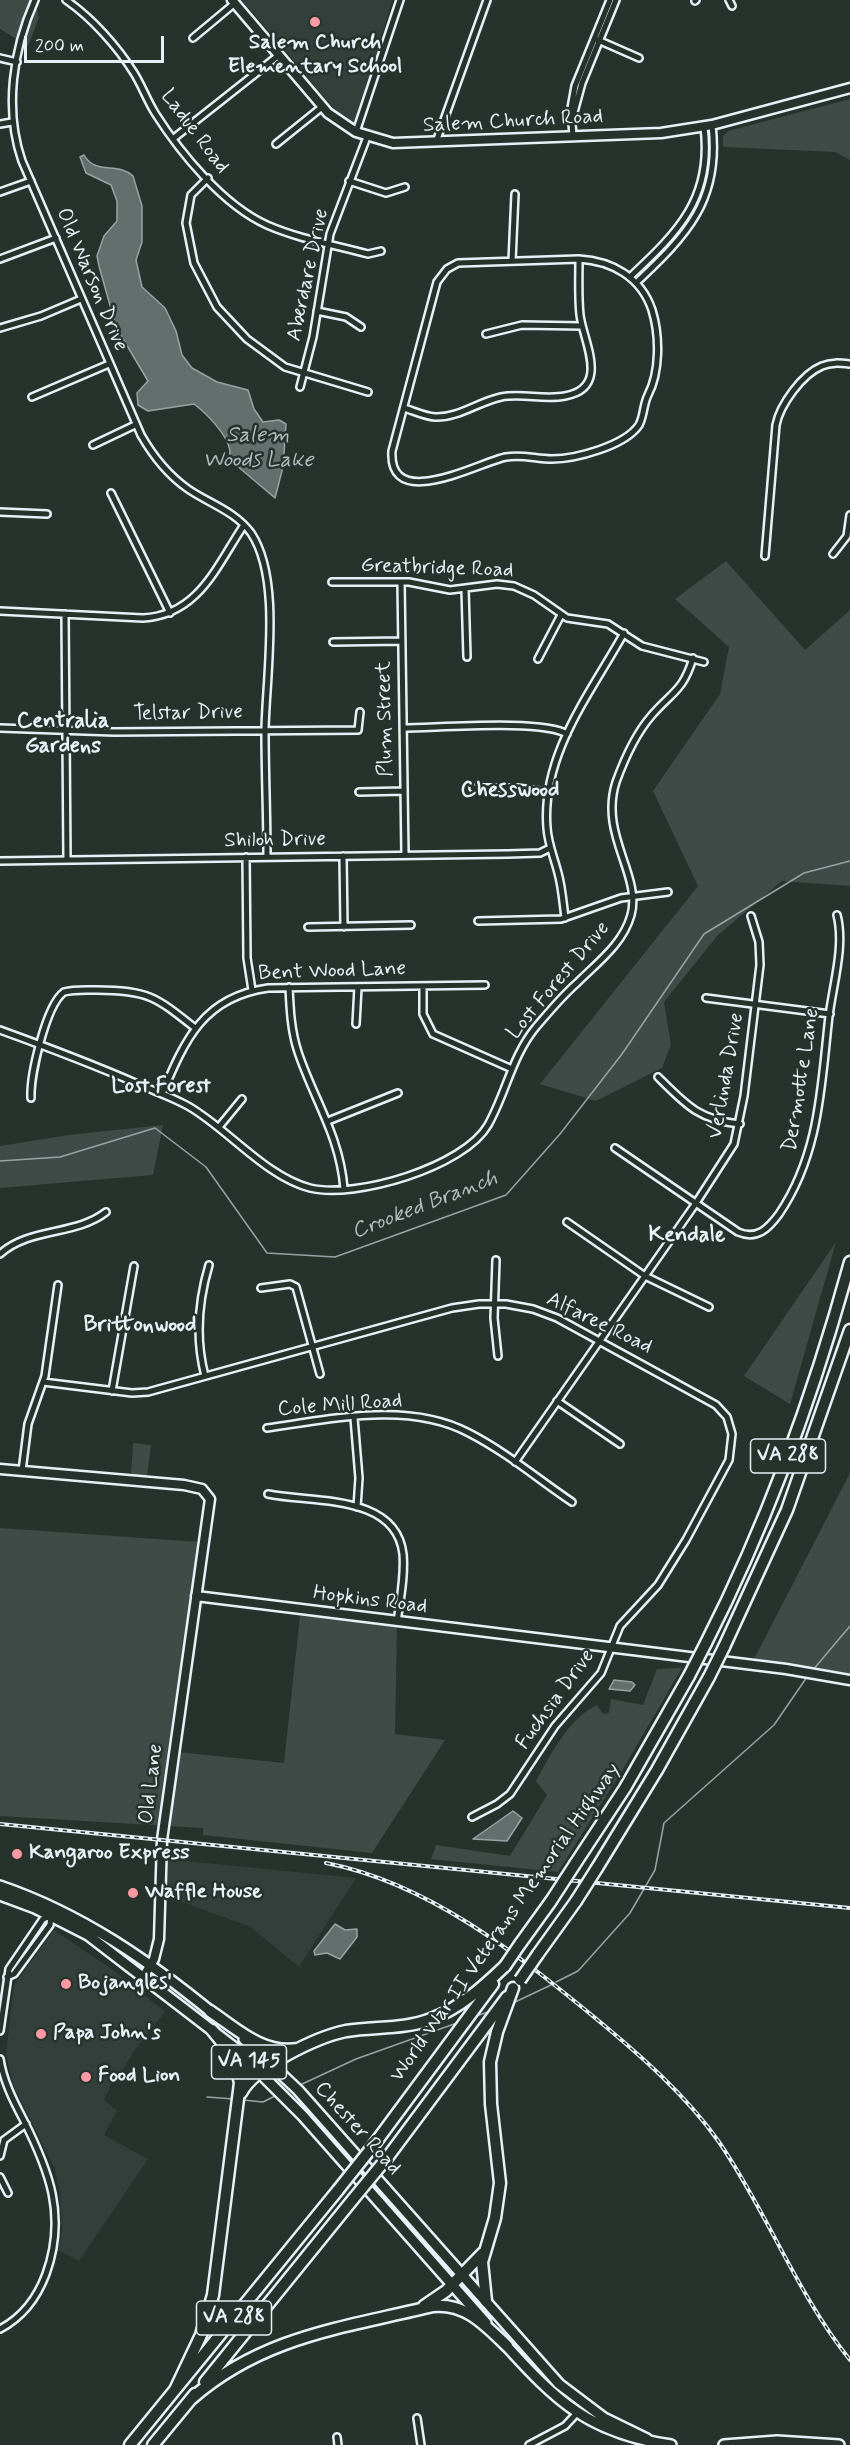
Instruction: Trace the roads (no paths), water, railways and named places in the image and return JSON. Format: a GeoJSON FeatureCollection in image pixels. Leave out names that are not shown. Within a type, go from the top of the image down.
{"type":"FeatureCollection","features":[{"type":"Feature","properties":{"kind":"highway","name":"World War II Veterans Memorial Highway"},"geometry":{"type":"LineString","coordinates":[[130,2445],[373,2146],[551,1901],[625,1788],[689,1676],[746,1560],[790,1452],[823,1357],[850,1262]]}},
{"type":"Feature","properties":{"kind":"highway","name":"World War II Veterans Memorial Highway"},"geometry":{"type":"LineString","coordinates":[[153,2445],[387,2158],[517,1984],[597,1868],[662,1762],[724,1647],[790,1502],[850,1330]]}},
{"type":"Feature","properties":{"kind":"highway"},"geometry":{"type":"LineString","coordinates":[[238,2099],[248,2082],[304,2047],[342,2032],[393,2029],[431,2019],[467,2000],[505,1966]]}},
{"type":"Feature","properties":{"kind":"highway"},"geometry":{"type":"LineString","coordinates":[[486,2301],[482,2272],[497,2210],[500,2183],[491,2104],[490,2062],[497,2032],[517,1984]]}},
{"type":"Feature","properties":{"kind":"highway"},"geometry":{"type":"LineString","coordinates":[[210,2011],[263,2046],[279,2050],[304,2047]]}},
{"type":"Feature","properties":{"kind":"highway"},"geometry":{"type":"LineString","coordinates":[[175,2390],[201,2335],[213,2295],[238,2099],[240,2076],[237,2063],[212,2030]]}},
{"type":"Feature","properties":{"kind":"highway"},"geometry":{"type":"LineString","coordinates":[[413,2311],[438,2297],[453,2285],[486,2250]]}},
{"type":"Feature","properties":{"kind":"highway"},"geometry":{"type":"LineString","coordinates":[[191,2399],[224,2372],[269,2348],[433,2306],[456,2308],[478,2320],[507,2346]]}},
{"type":"Feature","properties":{"kind":"main road","name":"Salem Church Road"},"geometry":{"type":"LineString","coordinates":[[233,1],[322,107],[356,132],[393,143],[661,133],[708,126],[850,88]]}},
{"type":"Feature","properties":{"kind":"main road"},"geometry":{"type":"LineString","coordinates":[[0,1469],[184,1485],[202,1489],[211,1503],[196,1596]]}},
{"type":"Feature","properties":{"kind":"main road","name":"Hopkins Road"},"geometry":{"type":"LineString","coordinates":[[196,1596],[850,1680]]}},
{"type":"Feature","properties":{"kind":"main road","name":"Old Lane"},"geometry":{"type":"LineString","coordinates":[[144,1976],[150,1965],[160,1932],[162,1840],[196,1596]]}},
{"type":"Feature","properties":{"kind":"main road","name":"Chester Road"},"geometry":{"type":"LineString","coordinates":[[0,1886],[101,1931],[210,2011],[273,2065],[568,2392],[604,2418],[650,2441]]}},
{"type":"Feature","properties":{"kind":"main road","name":"Chester Road"},"geometry":{"type":"LineString","coordinates":[[0,1895],[54,1912],[88,1935],[144,1976],[261,2072],[303,2116],[542,2385],[577,2413],[615,2433],[671,2445]]}},
{"type":"Feature","properties":{"kind":"main road"},"geometry":{"type":"LineString","coordinates":[[724,2445],[790,2441],[839,2445]]}},
{"type":"Feature","properties":{"kind":"street","name":"Old Warson Drive"},"geometry":{"type":"LineString","coordinates":[[35,0],[17,62],[12,94],[12,122],[18,148],[31,181],[135,426],[148,447],[170,474],[201,497],[234,515],[244,525]]}},
{"type":"Feature","properties":{"kind":"street","name":"Ladue Road"},"geometry":{"type":"LineString","coordinates":[[66,0],[89,18],[120,55],[133,72],[156,114],[228,200],[258,220],[286,232],[368,254],[381,251]]}},
{"type":"Feature","properties":{"kind":"street"},"geometry":{"type":"LineString","coordinates":[[356,132],[400,0]]}},
{"type":"Feature","properties":{"kind":"street"},"geometry":{"type":"LineString","coordinates":[[436,143],[487,0]]}},
{"type":"Feature","properties":{"kind":"street"},"geometry":{"type":"LineString","coordinates":[[597,40],[610,0]]}},
{"type":"Feature","properties":{"kind":"street"},"geometry":{"type":"LineString","coordinates":[[573,137],[571,108],[574,86],[616,0]]}},
{"type":"Feature","properties":{"kind":"street"},"geometry":{"type":"LineString","coordinates":[[193,38],[233,1]]}},
{"type":"Feature","properties":{"kind":"street"},"geometry":{"type":"LineString","coordinates":[[597,40],[639,58]]}},
{"type":"Feature","properties":{"kind":"street"},"geometry":{"type":"LineString","coordinates":[[174,138],[279,55]]}},
{"type":"Feature","properties":{"kind":"street"},"geometry":{"type":"LineString","coordinates":[[0,58],[17,62]]}},
{"type":"Feature","properties":{"kind":"street"},"geometry":{"type":"LineString","coordinates":[[276,144],[322,107]]}},
{"type":"Feature","properties":{"kind":"street"},"geometry":{"type":"LineString","coordinates":[[0,124],[12,122]]}},
{"type":"Feature","properties":{"kind":"street"},"geometry":{"type":"LineString","coordinates":[[630,277],[676,231],[692,206],[703,180],[708,126]]}},
{"type":"Feature","properties":{"kind":"street"},"geometry":{"type":"LineString","coordinates":[[636,283],[683,236],[701,208],[710,184],[714,152],[708,126]]}},
{"type":"Feature","properties":{"kind":"street","name":"Aberdare Drive"},"geometry":{"type":"LineString","coordinates":[[300,387],[317,311],[328,243],[367,137]]}},
{"type":"Feature","properties":{"kind":"street"},"geometry":{"type":"LineString","coordinates":[[208,178],[191,195],[186,215],[191,252],[201,279],[217,307],[247,339],[281,366],[304,375],[368,392]]}},
{"type":"Feature","properties":{"kind":"street"},"geometry":{"type":"LineString","coordinates":[[0,192],[31,181]]}},
{"type":"Feature","properties":{"kind":"street"},"geometry":{"type":"LineString","coordinates":[[349,181],[386,193],[405,188]]}},
{"type":"Feature","properties":{"kind":"street"},"geometry":{"type":"LineString","coordinates":[[512,261],[514,194]]}},
{"type":"Feature","properties":{"kind":"street"},"geometry":{"type":"LineString","coordinates":[[676,231],[683,236]]}},
{"type":"Feature","properties":{"kind":"street"},"geometry":{"type":"LineString","coordinates":[[0,259],[56,238]]}},
{"type":"Feature","properties":{"kind":"street"},"geometry":{"type":"LineString","coordinates":[[404,408],[428,416],[443,417],[505,397],[571,395],[586,384],[591,372],[591,354],[582,326],[579,259]]}},
{"type":"Feature","properties":{"kind":"street"},"geometry":{"type":"LineString","coordinates":[[579,259],[607,264],[636,283],[646,297],[655,321],[656,377],[640,423],[621,441],[562,459],[504,457],[455,476],[419,481],[400,474],[392,461],[392,451],[437,282],[443,273],[458,263],[512,261],[579,259]]}},
{"type":"Feature","properties":{"kind":"street"},"geometry":{"type":"LineString","coordinates":[[0,328],[33,319],[81,298]]}},
{"type":"Feature","properties":{"kind":"street"},"geometry":{"type":"LineString","coordinates":[[317,311],[346,317],[362,327]]}},
{"type":"Feature","properties":{"kind":"street"},"geometry":{"type":"LineString","coordinates":[[486,334],[522,325],[582,326]]}},
{"type":"Feature","properties":{"kind":"street"},"geometry":{"type":"LineString","coordinates":[[32,397],[109,364]]}},
{"type":"Feature","properties":{"kind":"street"},"geometry":{"type":"LineString","coordinates":[[765,556],[776,425],[780,411],[816,368],[828,364],[850,364]]}},
{"type":"Feature","properties":{"kind":"street"},"geometry":{"type":"LineString","coordinates":[[93,445],[135,426]]}},
{"type":"Feature","properties":{"kind":"street"},"geometry":{"type":"LineString","coordinates":[[111,493],[170,613]]}},
{"type":"Feature","properties":{"kind":"street"},"geometry":{"type":"LineString","coordinates":[[0,512],[47,514]]}},
{"type":"Feature","properties":{"kind":"street"},"geometry":{"type":"LineString","coordinates":[[833,554],[847,536],[850,514]]}},
{"type":"Feature","properties":{"kind":"street"},"geometry":{"type":"LineString","coordinates":[[0,610],[144,618],[170,613],[186,606],[199,594],[244,525],[260,549],[267,579],[265,730],[267,857]]}},
{"type":"Feature","properties":{"kind":"street","name":"Greatbridge Road"},"geometry":{"type":"LineString","coordinates":[[332,582],[401,582],[450,590],[497,584],[514,586],[534,595],[561,615],[575,620],[608,624],[650,648],[704,662]]}},
{"type":"Feature","properties":{"kind":"street","name":"Plum Street"},"geometry":{"type":"LineString","coordinates":[[401,582],[405,855]]}},
{"type":"Feature","properties":{"kind":"street"},"geometry":{"type":"LineString","coordinates":[[465,589],[467,657]]}},
{"type":"Feature","properties":{"kind":"street"},"geometry":{"type":"LineString","coordinates":[[65,614],[67,860]]}},
{"type":"Feature","properties":{"kind":"street"},"geometry":{"type":"LineString","coordinates":[[538,659],[561,615]]}},
{"type":"Feature","properties":{"kind":"street"},"geometry":{"type":"LineString","coordinates":[[565,918],[558,873],[546,826],[548,792],[555,759],[624,633]]}},
{"type":"Feature","properties":{"kind":"street"},"geometry":{"type":"LineString","coordinates":[[333,642],[402,641]]}},
{"type":"Feature","properties":{"kind":"street","name":"Lost Forest Drive"},"geometry":{"type":"LineString","coordinates":[[0,1030],[40,1044],[190,1107],[296,1183],[322,1190],[386,1183],[414,1174],[465,1151],[488,1125],[512,1069],[534,1029],[618,940],[630,919],[633,896],[613,830],[615,789],[624,763],[649,720],[681,688],[693,658]]}},
{"type":"Feature","properties":{"kind":"street","name":"Telstar Drive"},"geometry":{"type":"LineString","coordinates":[[0,728],[66,731],[358,730],[360,712]]}},
{"type":"Feature","properties":{"kind":"street"},"geometry":{"type":"LineString","coordinates":[[403,728],[529,726],[551,728],[567,734]]}},
{"type":"Feature","properties":{"kind":"street"},"geometry":{"type":"LineString","coordinates":[[473,789],[517,788],[548,792]]}},
{"type":"Feature","properties":{"kind":"street"},"geometry":{"type":"LineString","coordinates":[[359,792],[404,791]]}},
{"type":"Feature","properties":{"kind":"street","name":"Shiloh Drive"},"geometry":{"type":"LineString","coordinates":[[0,861],[536,853],[550,848]]}},
{"type":"Feature","properties":{"kind":"street"},"geometry":{"type":"LineString","coordinates":[[344,856],[344,927]]}},
{"type":"Feature","properties":{"kind":"street"},"geometry":{"type":"LineString","coordinates":[[246,857],[247,958],[252,990]]}},
{"type":"Feature","properties":{"kind":"street"},"geometry":{"type":"LineString","coordinates":[[478,921],[565,918],[633,896],[668,892]]}},
{"type":"Feature","properties":{"kind":"street","name":"Dermotte Lane"},"geometry":{"type":"LineString","coordinates":[[615,1148],[741,1233],[755,1235],[770,1226],[795,1187],[813,1143],[840,929],[837,915]]}},
{"type":"Feature","properties":{"kind":"street","name":"Verlinda Drive"},"geometry":{"type":"LineString","coordinates":[[515,1462],[730,1152],[740,1124],[756,1004],[760,954],[751,916]]}},
{"type":"Feature","properties":{"kind":"street"},"geometry":{"type":"LineString","coordinates":[[308,927],[411,925]]}},
{"type":"Feature","properties":{"kind":"street","name":"Bent Wood Lane"},"geometry":{"type":"LineString","coordinates":[[162,1094],[181,1050],[195,1028],[222,1003],[252,990],[289,987],[485,985]]}},
{"type":"Feature","properties":{"kind":"street"},"geometry":{"type":"LineString","coordinates":[[423,986],[423,1014],[433,1034],[512,1069]]}},
{"type":"Feature","properties":{"kind":"street"},"geometry":{"type":"LineString","coordinates":[[289,987],[291,1023],[298,1052],[328,1120],[338,1149],[344,1189]]}},
{"type":"Feature","properties":{"kind":"street"},"geometry":{"type":"LineString","coordinates":[[356,1024],[358,987]]}},
{"type":"Feature","properties":{"kind":"street"},"geometry":{"type":"LineString","coordinates":[[31,1098],[32,1071],[40,1044],[58,998],[68,991],[126,990],[143,993],[159,1000],[195,1028]]}},
{"type":"Feature","properties":{"kind":"street"},"geometry":{"type":"LineString","coordinates":[[706,998],[830,1014]]}},
{"type":"Feature","properties":{"kind":"street"},"geometry":{"type":"LineString","coordinates":[[658,1077],[696,1113],[711,1120],[740,1124]]}},
{"type":"Feature","properties":{"kind":"street"},"geometry":{"type":"LineString","coordinates":[[328,1120],[398,1093]]}},
{"type":"Feature","properties":{"kind":"street"},"geometry":{"type":"LineString","coordinates":[[219,1128],[242,1100]]}},
{"type":"Feature","properties":{"kind":"street"},"geometry":{"type":"LineString","coordinates":[[0,1254],[24,1239],[91,1221],[106,1212]]}},
{"type":"Feature","properties":{"kind":"street"},"geometry":{"type":"LineString","coordinates":[[567,1222],[645,1276],[709,1306]]}},
{"type":"Feature","properties":{"kind":"street"},"geometry":{"type":"LineString","coordinates":[[496,1260],[494,1303],[498,1356]]}},
{"type":"Feature","properties":{"kind":"street"},"geometry":{"type":"LineString","coordinates":[[205,1376],[198,1348],[198,1327],[209,1265]]}},
{"type":"Feature","properties":{"kind":"street"},"geometry":{"type":"LineString","coordinates":[[112,1391],[134,1266]]}},
{"type":"Feature","properties":{"kind":"street"},"geometry":{"type":"LineString","coordinates":[[261,1288],[290,1284],[296,1287],[320,1374]]}},
{"type":"Feature","properties":{"kind":"street"},"geometry":{"type":"LineString","coordinates":[[22,1471],[28,1424],[43,1382],[58,1285]]}},
{"type":"Feature","properties":{"kind":"street","name":"Alfaree Road"},"geometry":{"type":"LineString","coordinates":[[43,1382],[112,1391],[148,1392],[452,1308],[494,1303],[520,1306],[545,1313],[600,1340],[716,1405],[727,1418],[732,1434],[731,1452],[725,1468],[686,1540],[659,1583],[620,1626],[612,1648]]}},
{"type":"Feature","properties":{"kind":"street"},"geometry":{"type":"LineString","coordinates":[[557,1401],[620,1444]]}},
{"type":"Feature","properties":{"kind":"street","name":"Cole Mill Road"},"geometry":{"type":"LineString","coordinates":[[267,1428],[391,1415],[434,1421],[470,1433],[572,1502]]}},
{"type":"Feature","properties":{"kind":"street"},"geometry":{"type":"LineString","coordinates":[[354,1418],[359,1478],[357,1507]]}},
{"type":"Feature","properties":{"kind":"street"},"geometry":{"type":"LineString","coordinates":[[268,1494],[357,1507],[380,1516],[392,1526],[399,1539],[403,1563],[397,1622]]}},
{"type":"Feature","properties":{"kind":"street","name":"Fuchsia Drive"},"geometry":{"type":"LineString","coordinates":[[472,1817],[502,1801],[513,1790],[555,1726],[601,1673],[612,1648]]}},
{"type":"Feature","properties":{"kind":"street"},"geometry":{"type":"LineString","coordinates":[[0,2031],[7,1977],[14,1974],[51,1925],[54,1912]]}},
{"type":"Feature","properties":{"kind":"street"},"geometry":{"type":"LineString","coordinates":[[0,2059],[5,2079],[50,2176],[54,2202],[54,2246],[44,2278],[32,2301],[18,2318],[0,2329]]}},
{"type":"Feature","properties":{"kind":"street"},"geometry":{"type":"LineString","coordinates":[[0,2156],[4,2140],[9,2134],[26,2124]]}},
{"type":"Feature","properties":{"kind":"street"},"geometry":{"type":"LineString","coordinates":[[0,2177],[8,2193]]}},
{"type":"Feature","properties":{"kind":"street"},"geometry":{"type":"LineString","coordinates":[[529,2445],[565,2426],[577,2413]]}},
{"type":"Feature","properties":{"kind":"street"},"geometry":{"type":"LineString","coordinates":[[417,2418],[421,2445]]}},
{"type":"Feature","properties":{"kind":"street"},"geometry":{"type":"LineString","coordinates":[[336,2437],[338,2445]]}},
{"type":"Feature","properties":{"kind":"water","name":"Salem Woods Lake"},"geometry":{"type":"Polygon","coordinates":[[[84,155],[94,165],[120,169],[133,176],[142,206],[142,242],[136,260],[142,287],[165,308],[176,331],[182,355],[192,368],[217,382],[248,390],[254,409],[263,422],[279,420],[286,424],[283,467],[275,498],[236,465],[227,464],[230,451],[225,438],[194,404],[148,411],[138,405],[137,393],[148,381],[116,327],[97,256],[104,236],[117,221],[117,201],[111,185],[86,173],[80,157],[84,155]]]}},
{"type":"Feature","properties":{"kind":"water"},"geometry":{"type":"Polygon","coordinates":[[[614,1680],[632,1682],[635,1685],[630,1691],[609,1689],[614,1680]]]}},
{"type":"Feature","properties":{"kind":"water"},"geometry":{"type":"Polygon","coordinates":[[[513,1811],[522,1818],[507,1841],[473,1839],[513,1811]]]}},
{"type":"Feature","properties":{"kind":"water"},"geometry":{"type":"Polygon","coordinates":[[[335,1924],[345,1930],[357,1929],[357,1937],[340,1959],[327,1953],[315,1955],[314,1951],[335,1924]]]}},
{"type":"Feature","properties":{"kind":"waterway","name":"Crooked Branch"},"geometry":{"type":"LineString","coordinates":[[0,1161],[60,1157],[155,1128],[206,1167],[267,1253],[335,1257],[506,1195],[560,1134],[622,1054],[704,934],[804,873],[850,861]]}},
{"type":"Feature","properties":{"kind":"waterway"},"geometry":{"type":"LineString","coordinates":[[812,1671],[850,1626]]}},
{"type":"Feature","properties":{"kind":"waterway"},"geometry":{"type":"LineString","coordinates":[[556,1982],[578,1971],[630,1913],[655,1870],[664,1823],[774,1725],[807,1677]]}},
{"type":"Feature","properties":{"kind":"waterway"},"geometry":{"type":"LineString","coordinates":[[513,2003],[551,1985]]}},
{"type":"Feature","properties":{"kind":"waterway"},"geometry":{"type":"LineString","coordinates":[[476,2016],[491,2011]]}},
{"type":"Feature","properties":{"kind":"waterway"},"geometry":{"type":"LineString","coordinates":[[300,2085],[356,2059],[457,2023]]}},
{"type":"Feature","properties":{"kind":"waterway"},"geometry":{"type":"LineString","coordinates":[[243,2100],[263,2102],[275,2096]]}},
{"type":"Feature","properties":{"kind":"waterway"},"geometry":{"type":"LineString","coordinates":[[207,2097],[234,2099]]}},
{"type":"Feature","properties":{"kind":"railway"},"geometry":{"type":"LineString","coordinates":[[0,1824],[850,1908]]}},
{"type":"Feature","properties":{"kind":"railway"},"geometry":{"type":"LineString","coordinates":[[326,1863],[400,1886],[469,1924],[534,1969],[661,2076],[692,2108],[719,2142],[752,2196],[814,2308],[850,2360]]}},
{"type":"Feature","properties":{"kind":"place","name":"Salem Church Elementary School"},"geometry":{"type":"Point","coordinates":[315,22]}},
{"type":"Feature","properties":{"kind":"place","name":"Kangaroo Express"},"geometry":{"type":"Point","coordinates":[17,1854]}},
{"type":"Feature","properties":{"kind":"place","name":"Waffle House"},"geometry":{"type":"Point","coordinates":[133,1893]}},
{"type":"Feature","properties":{"kind":"place","name":"Bojangles'"},"geometry":{"type":"Point","coordinates":[66,1984]}},
{"type":"Feature","properties":{"kind":"place","name":"Papa John's"},"geometry":{"type":"Point","coordinates":[41,2034]}},
{"type":"Feature","properties":{"kind":"place","name":"Food Lion"},"geometry":{"type":"Point","coordinates":[86,2077]}},
{"type":"Feature","properties":{"kind":"district","name":"Centralia Gardens"},"geometry":{"type":"Point","coordinates":[63,734]}},
{"type":"Feature","properties":{"kind":"district","name":"Chesswood"},"geometry":{"type":"Point","coordinates":[510,791]}},
{"type":"Feature","properties":{"kind":"district","name":"Lost Forest"},"geometry":{"type":"Point","coordinates":[161,1087]}},
{"type":"Feature","properties":{"kind":"district","name":"Kendale"},"geometry":{"type":"Point","coordinates":[687,1236]}},
{"type":"Feature","properties":{"kind":"district","name":"Brittonwood"},"geometry":{"type":"Point","coordinates":[140,1326]}}]}
